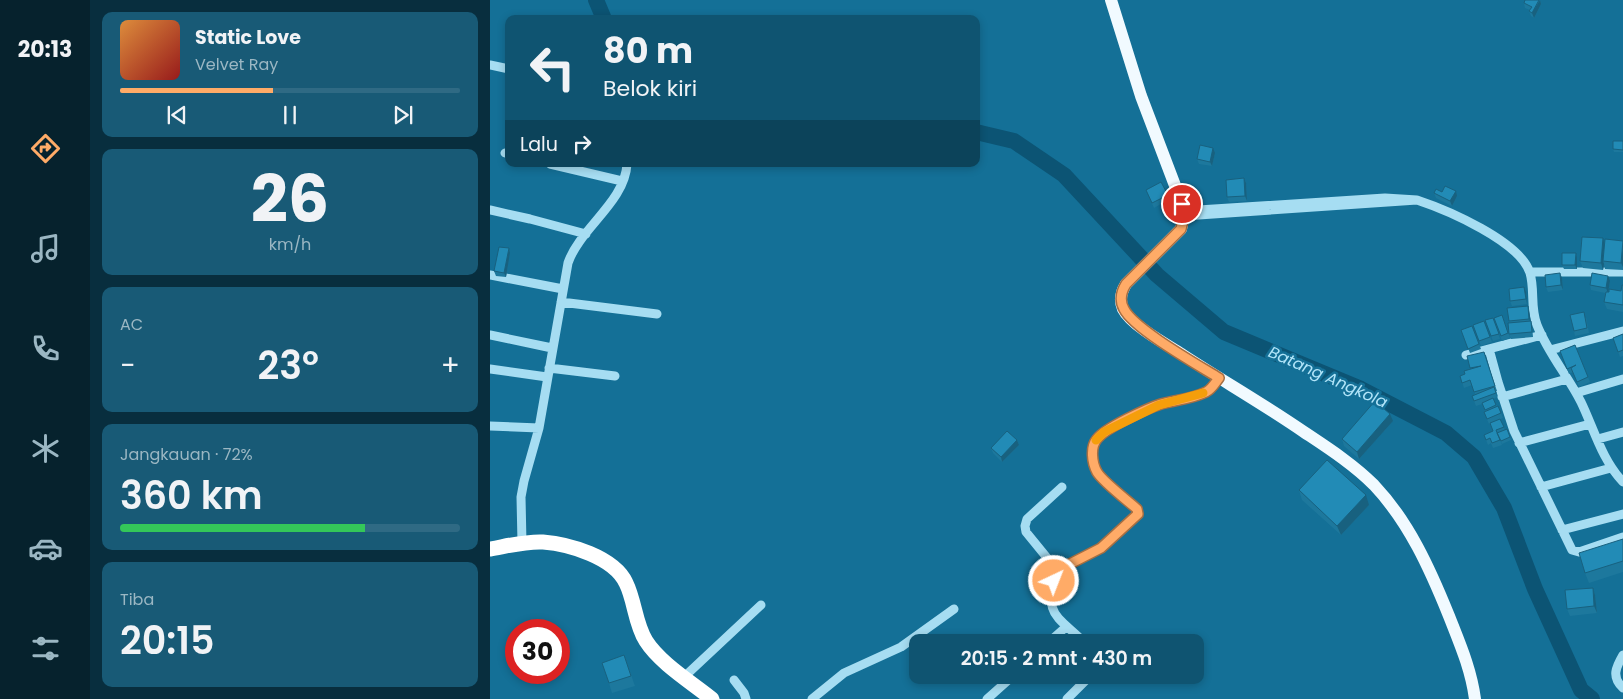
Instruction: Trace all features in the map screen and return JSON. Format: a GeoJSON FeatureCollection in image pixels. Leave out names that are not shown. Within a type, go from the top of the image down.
{"type":"FeatureCollection","features":[{"type":"Feature","properties":{"kind":"highway"},"geometry":{"type":"LineString","coordinates":[[490,549],[522,543],[542,542],[565,545],[587,552],[613,566],[626,581],[645,639],[654,653],[712,699]]}},
{"type":"Feature","properties":{"kind":"main road"},"geometry":{"type":"LineString","coordinates":[[1112,0],[1141,96],[1182,204],[1184,214],[1181,229],[1126,284],[1121,292],[1120,300],[1123,309],[1131,319],[1158,339],[1280,415],[1339,455],[1373,485],[1412,536],[1438,589],[1472,677],[1475,699]]}},
{"type":"Feature","properties":{"kind":"street"},"geometry":{"type":"LineString","coordinates":[[490,65],[505,68]]}},
{"type":"Feature","properties":{"kind":"street"},"geometry":{"type":"LineString","coordinates":[[563,167],[622,181]]}},
{"type":"Feature","properties":{"kind":"street"},"geometry":{"type":"LineString","coordinates":[[522,543],[521,497],[539,428],[552,348],[571,255],[616,193],[626,167]]}},
{"type":"Feature","properties":{"kind":"street"},"geometry":{"type":"LineString","coordinates":[[1184,214],[1417,200],[1456,216],[1499,239],[1518,254],[1530,272],[1532,307],[1537,326],[1576,393],[1611,468],[1623,482]]}},
{"type":"Feature","properties":{"kind":"street"},"geometry":{"type":"LineString","coordinates":[[490,210],[586,234]]}},
{"type":"Feature","properties":{"kind":"street"},"geometry":{"type":"LineString","coordinates":[[1530,272],[1623,272]]}},
{"type":"Feature","properties":{"kind":"street"},"geometry":{"type":"LineString","coordinates":[[490,275],[563,289]]}},
{"type":"Feature","properties":{"kind":"street"},"geometry":{"type":"LineString","coordinates":[[561,302],[658,314]]}},
{"type":"Feature","properties":{"kind":"street"},"geometry":{"type":"LineString","coordinates":[[1550,350],[1623,331]]}},
{"type":"Feature","properties":{"kind":"street"},"geometry":{"type":"LineString","coordinates":[[490,335],[552,348]]}},
{"type":"Feature","properties":{"kind":"street"},"geometry":{"type":"LineString","coordinates":[[1466,355],[1542,335]]}},
{"type":"Feature","properties":{"kind":"street"},"geometry":{"type":"LineString","coordinates":[[1489,349],[1502,397],[1519,443],[1572,550],[1580,552],[1623,538]]}},
{"type":"Feature","properties":{"kind":"street"},"geometry":{"type":"LineString","coordinates":[[549,368],[615,376]]}},
{"type":"Feature","properties":{"kind":"street"},"geometry":{"type":"LineString","coordinates":[[490,369],[547,377]]}},
{"type":"Feature","properties":{"kind":"street"},"geometry":{"type":"LineString","coordinates":[[1074,634],[1057,618],[1051,602],[1058,570],[1101,548],[1138,514],[1137,509],[1098,474],[1094,464],[1093,451],[1096,440],[1104,432],[1159,405],[1205,392],[1212,388],[1219,378]]}},
{"type":"Feature","properties":{"kind":"street"},"geometry":{"type":"LineString","coordinates":[[1502,397],[1567,379]]}},
{"type":"Feature","properties":{"kind":"street"},"geometry":{"type":"LineString","coordinates":[[1576,393],[1623,379]]}},
{"type":"Feature","properties":{"kind":"street"},"geometry":{"type":"LineString","coordinates":[[1519,443],[1590,424]]}},
{"type":"Feature","properties":{"kind":"street"},"geometry":{"type":"LineString","coordinates":[[490,426],[539,428]]}},
{"type":"Feature","properties":{"kind":"street"},"geometry":{"type":"LineString","coordinates":[[1598,439],[1623,432]]}},
{"type":"Feature","properties":{"kind":"street"},"geometry":{"type":"LineString","coordinates":[[1541,487],[1611,468]]}},
{"type":"Feature","properties":{"kind":"street"},"geometry":{"type":"LineString","coordinates":[[1058,570],[1026,532],[1025,526],[1027,519],[1062,487]]}},
{"type":"Feature","properties":{"kind":"street"},"geometry":{"type":"LineString","coordinates":[[1562,530],[1623,514]]}},
{"type":"Feature","properties":{"kind":"street"},"geometry":{"type":"LineString","coordinates":[[684,677],[761,605]]}},
{"type":"Feature","properties":{"kind":"street"},"geometry":{"type":"LineString","coordinates":[[812,699],[844,673],[901,647],[954,609]]}},
{"type":"Feature","properties":{"kind":"street"},"geometry":{"type":"LineString","coordinates":[[1058,634],[1066,627]]}},
{"type":"Feature","properties":{"kind":"street"},"geometry":{"type":"LineString","coordinates":[[1623,654],[1617,665],[1616,675],[1617,683],[1623,688]]}},
{"type":"Feature","properties":{"kind":"street"},"geometry":{"type":"LineString","coordinates":[[734,680],[744,693],[746,699]]}},
{"type":"Feature","properties":{"kind":"street"},"geometry":{"type":"LineString","coordinates":[[987,699],[1004,684]]}},
{"type":"Feature","properties":{"kind":"street"},"geometry":{"type":"LineString","coordinates":[[1066,699],[1082,684]]}},
{"type":"Feature","properties":{"kind":"building"},"geometry":{"type":"Polygon","coordinates":[[[1525,0],[1539,0],[1532,13],[1529,11],[1532,7],[1524,3],[1525,0]]]}},
{"type":"Feature","properties":{"kind":"building"},"geometry":{"type":"Polygon","coordinates":[[[1613,141],[1623,141],[1623,150],[1613,149],[1613,141]]]}},
{"type":"Feature","properties":{"kind":"building"},"geometry":{"type":"Polygon","coordinates":[[[1200,145],[1213,148],[1210,162],[1197,159],[1200,145]]]}},
{"type":"Feature","properties":{"kind":"building"},"geometry":{"type":"Polygon","coordinates":[[[1244,178],[1245,196],[1227,197],[1226,180],[1244,178]]]}},
{"type":"Feature","properties":{"kind":"building"},"geometry":{"type":"Polygon","coordinates":[[[1161,182],[1168,195],[1152,203],[1146,190],[1161,182]]]}},
{"type":"Feature","properties":{"kind":"building"},"geometry":{"type":"Polygon","coordinates":[[[1445,186],[1456,191],[1450,201],[1434,193],[1436,189],[1442,192],[1445,186]]]}},
{"type":"Feature","properties":{"kind":"building"},"geometry":{"type":"Polygon","coordinates":[[[1582,237],[1603,238],[1601,263],[1580,261],[1582,237]]]}},
{"type":"Feature","properties":{"kind":"building"},"geometry":{"type":"Polygon","coordinates":[[[1605,239],[1623,241],[1621,263],[1603,261],[1605,239]]]}},
{"type":"Feature","properties":{"kind":"building"},"geometry":{"type":"Polygon","coordinates":[[[499,247],[509,248],[504,273],[494,271],[499,247]]]}},
{"type":"Feature","properties":{"kind":"building"},"geometry":{"type":"Polygon","coordinates":[[[1562,253],[1576,253],[1575,265],[1562,265],[1562,253]]]}},
{"type":"Feature","properties":{"kind":"building"},"geometry":{"type":"Polygon","coordinates":[[[1560,273],[1561,285],[1546,287],[1545,275],[1560,273]]]}},
{"type":"Feature","properties":{"kind":"building"},"geometry":{"type":"Polygon","coordinates":[[[1592,273],[1608,276],[1606,288],[1590,285],[1592,273]]]}},
{"type":"Feature","properties":{"kind":"building"},"geometry":{"type":"Polygon","coordinates":[[[1622,285],[1623,305],[1604,302],[1606,292],[1609,292],[1609,289],[1621,291],[1622,285]]]}},
{"type":"Feature","properties":{"kind":"building"},"geometry":{"type":"Polygon","coordinates":[[[1524,287],[1526,299],[1510,301],[1509,289],[1524,287]]]}},
{"type":"Feature","properties":{"kind":"building"},"geometry":{"type":"Polygon","coordinates":[[[1528,306],[1529,319],[1509,321],[1507,308],[1528,306]]]}},
{"type":"Feature","properties":{"kind":"building"},"geometry":{"type":"Polygon","coordinates":[[[1584,312],[1587,328],[1574,331],[1570,315],[1584,312]]]}},
{"type":"Feature","properties":{"kind":"building"},"geometry":{"type":"Polygon","coordinates":[[[1502,315],[1508,333],[1501,336],[1494,318],[1502,315]]]}},
{"type":"Feature","properties":{"kind":"building"},"geometry":{"type":"Polygon","coordinates":[[[1493,318],[1499,334],[1491,336],[1485,320],[1493,318]]]}},
{"type":"Feature","properties":{"kind":"building"},"geometry":{"type":"Polygon","coordinates":[[[1484,321],[1490,337],[1479,341],[1473,325],[1484,321]]]}},
{"type":"Feature","properties":{"kind":"building"},"geometry":{"type":"Polygon","coordinates":[[[1531,321],[1532,332],[1509,334],[1508,323],[1531,321]]]}},
{"type":"Feature","properties":{"kind":"building"},"geometry":{"type":"Polygon","coordinates":[[[1472,326],[1479,344],[1468,349],[1461,330],[1472,326]]]}},
{"type":"Feature","properties":{"kind":"building"},"geometry":{"type":"Polygon","coordinates":[[[1623,334],[1623,350],[1618,352],[1613,338],[1623,334]]]}},
{"type":"Feature","properties":{"kind":"building"},"geometry":{"type":"Polygon","coordinates":[[[1575,345],[1588,377],[1577,382],[1571,368],[1576,365],[1567,369],[1560,351],[1575,345]]]}},
{"type":"Feature","properties":{"kind":"building"},"geometry":{"type":"Polygon","coordinates":[[[1484,352],[1495,386],[1474,392],[1470,380],[1462,383],[1460,376],[1465,374],[1464,371],[1481,366],[1470,368],[1467,356],[1484,352]]]}},
{"type":"Feature","properties":{"kind":"building"},"geometry":{"type":"Polygon","coordinates":[[[1494,387],[1496,393],[1474,401],[1472,396],[1494,387]]]}},
{"type":"Feature","properties":{"kind":"building"},"geometry":{"type":"Polygon","coordinates":[[[1493,398],[1496,405],[1485,410],[1482,403],[1493,398]]]}},
{"type":"Feature","properties":{"kind":"building"},"geometry":{"type":"Polygon","coordinates":[[[1375,401],[1390,414],[1357,452],[1342,439],[1375,401]]]}},
{"type":"Feature","properties":{"kind":"building"},"geometry":{"type":"Polygon","coordinates":[[[1498,406],[1501,413],[1487,419],[1484,412],[1498,406]]]}},
{"type":"Feature","properties":{"kind":"building"},"geometry":{"type":"Polygon","coordinates":[[[1500,419],[1504,427],[1496,430],[1500,440],[1492,443],[1490,438],[1486,440],[1484,435],[1493,431],[1490,423],[1500,419]]]}},
{"type":"Feature","properties":{"kind":"building"},"geometry":{"type":"Polygon","coordinates":[[[1507,429],[1510,437],[1501,441],[1497,433],[1507,429]]]}},
{"type":"Feature","properties":{"kind":"building"},"geometry":{"type":"Polygon","coordinates":[[[1007,431],[1017,440],[1001,457],[991,448],[1007,431]]]}},
{"type":"Feature","properties":{"kind":"building"},"geometry":{"type":"Polygon","coordinates":[[[1327,460],[1366,495],[1337,526],[1299,490],[1327,460]]]}},
{"type":"Feature","properties":{"kind":"building"},"geometry":{"type":"Polygon","coordinates":[[[1623,539],[1623,561],[1585,573],[1579,553],[1623,539]]]}},
{"type":"Feature","properties":{"kind":"building"},"geometry":{"type":"Polygon","coordinates":[[[1593,588],[1594,606],[1567,609],[1565,590],[1593,588]]]}},
{"type":"Feature","properties":{"kind":"building"},"geometry":{"type":"Polygon","coordinates":[[[624,655],[631,676],[609,683],[602,663],[624,655]]]}},
{"type":"Feature","properties":{"kind":"waterway","name":"Batang Angkola"},"geometry":{"type":"LineString","coordinates":[[596,0],[602,15]]}},
{"type":"Feature","properties":{"kind":"waterway","name":"Batang Angkola"},"geometry":{"type":"LineString","coordinates":[[980,133],[1014,141],[1064,175],[1157,275],[1224,332],[1361,389],[1446,433],[1474,457],[1504,508],[1535,589],[1581,690],[1592,699]]}},
{"type":"Feature","properties":{"kind":"slow traffic"},"geometry":{"type":"LineString","coordinates":[[1096,440],[1104,432],[1159,405],[1203,393]]}},
{"type":"Feature","properties":{"kind":"route"},"geometry":{"type":"LineString","coordinates":[[1054,581],[1058,570],[1101,548],[1138,514],[1137,509],[1098,474],[1094,464],[1093,451],[1096,440],[1104,432],[1159,405],[1205,392],[1212,388],[1219,378],[1158,339],[1131,319],[1123,309],[1120,300],[1121,292],[1126,284],[1181,229],[1184,216],[1182,204]]}}]}
